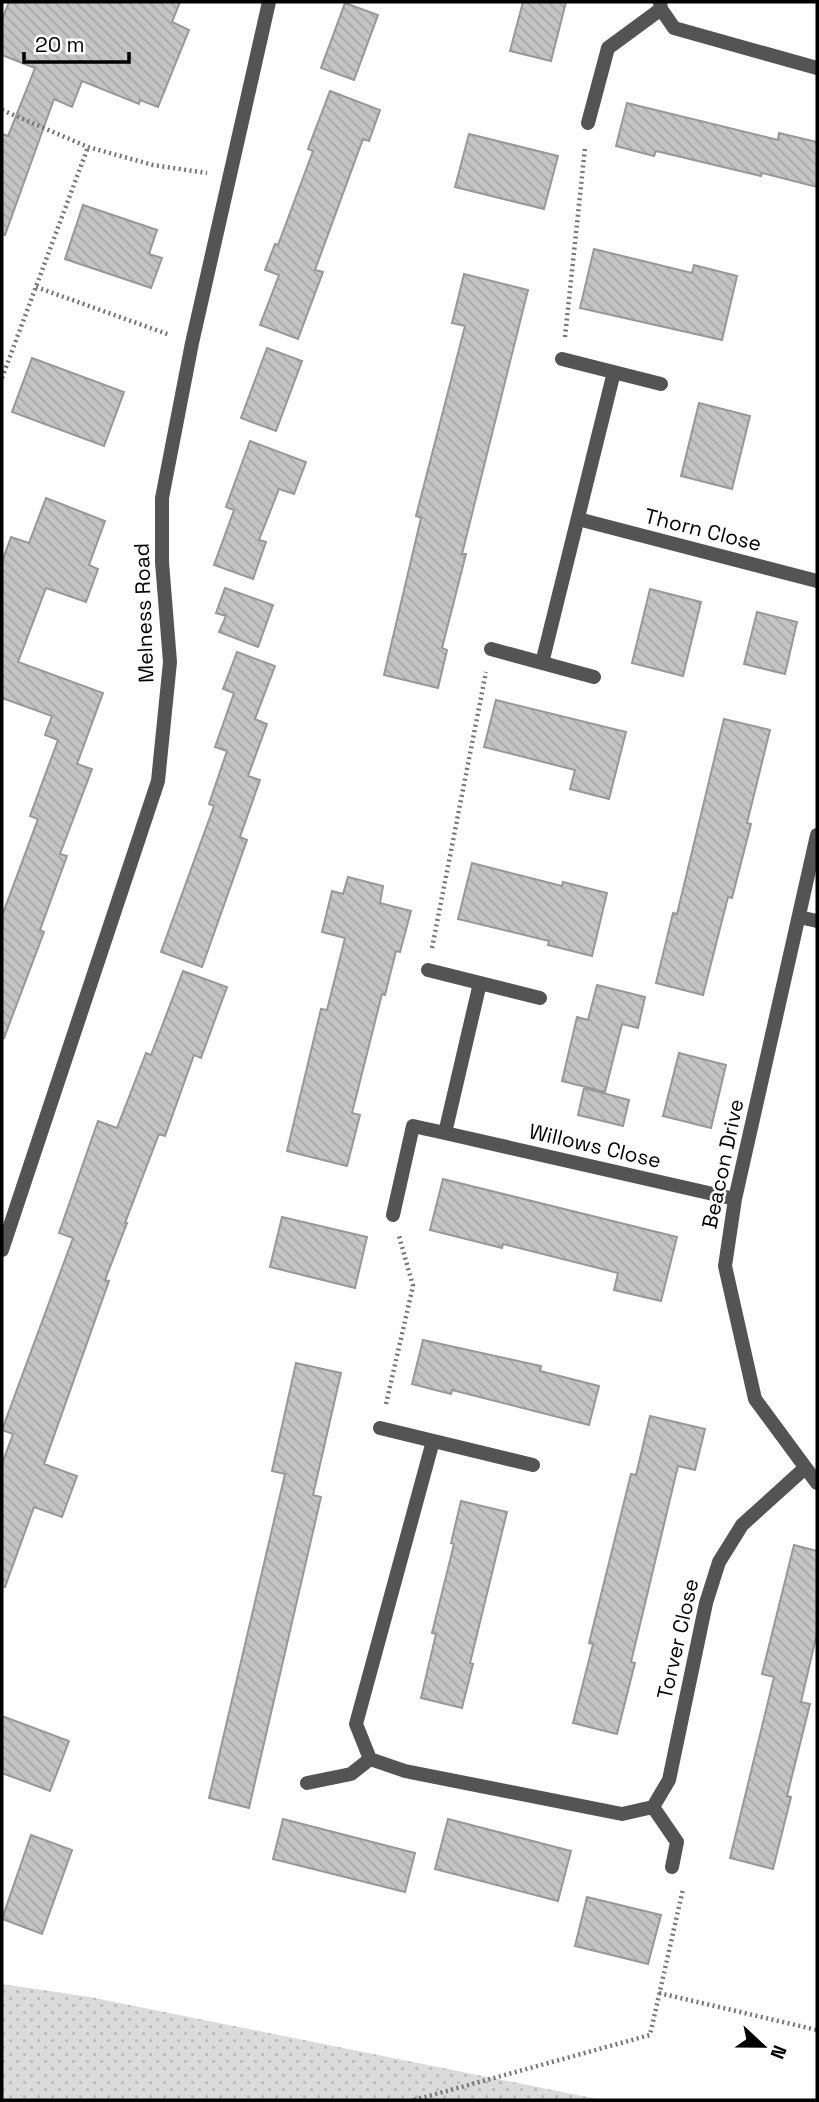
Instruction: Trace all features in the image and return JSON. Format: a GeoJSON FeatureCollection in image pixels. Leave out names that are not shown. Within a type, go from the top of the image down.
{"type":"FeatureCollection","features":[{"type":"Feature","properties":{"kind":"street","name":"Melness Road"},"geometry":{"type":"LineString","coordinates":[[2,1250],[158,781],[170,662],[162,562],[162,498],[192,343],[269,2]]}},
{"type":"Feature","properties":{"kind":"street"},"geometry":{"type":"LineString","coordinates":[[588,122],[608,48],[660,5],[674,28],[817,68]]}},
{"type":"Feature","properties":{"kind":"street"},"geometry":{"type":"LineString","coordinates":[[562,359],[661,384]]}},
{"type":"Feature","properties":{"kind":"street"},"geometry":{"type":"LineString","coordinates":[[542,663],[614,372]]}},
{"type":"Feature","properties":{"kind":"street","name":"Thorn Close"},"geometry":{"type":"LineString","coordinates":[[578,519],[817,581]]}},
{"type":"Feature","properties":{"kind":"street"},"geometry":{"type":"LineString","coordinates":[[491,649],[594,677]]}},
{"type":"Feature","properties":{"kind":"street","name":"Beacon Drive"},"geometry":{"type":"LineString","coordinates":[[817,835],[735,1199],[725,1266],[755,1399],[817,1483]]}},
{"type":"Feature","properties":{"kind":"street"},"geometry":{"type":"LineString","coordinates":[[799,917],[817,921]]}},
{"type":"Feature","properties":{"kind":"street"},"geometry":{"type":"LineString","coordinates":[[428,970],[540,998]]}},
{"type":"Feature","properties":{"kind":"street"},"geometry":{"type":"LineString","coordinates":[[445,1133],[480,983]]}},
{"type":"Feature","properties":{"kind":"street","name":"Willows Close"},"geometry":{"type":"LineString","coordinates":[[393,1215],[413,1126],[735,1199]]}},
{"type":"Feature","properties":{"kind":"street"},"geometry":{"type":"LineString","coordinates":[[380,1428],[533,1465]]}},
{"type":"Feature","properties":{"kind":"street"},"geometry":{"type":"LineString","coordinates":[[433,1441],[356,1724],[370,1759],[405,1771],[622,1814],[653,1807],[677,1842],[672,1867]]}},
{"type":"Feature","properties":{"kind":"street","name":"Torver Close"},"geometry":{"type":"LineString","coordinates":[[653,1807],[669,1780],[706,1603],[719,1562],[742,1525],[804,1468]]}},
{"type":"Feature","properties":{"kind":"street"},"geometry":{"type":"LineString","coordinates":[[307,1783],[351,1773],[370,1759]]}},
{"type":"Feature","properties":{"kind":"path"},"geometry":{"type":"LineString","coordinates":[[2,110],[88,147],[153,165],[229,177]]}},
{"type":"Feature","properties":{"kind":"path"},"geometry":{"type":"LineString","coordinates":[[562,359],[588,122]]}},
{"type":"Feature","properties":{"kind":"path"},"geometry":{"type":"LineString","coordinates":[[2,378],[88,147]]}},
{"type":"Feature","properties":{"kind":"path"},"geometry":{"type":"LineString","coordinates":[[36,287],[192,343]]}},
{"type":"Feature","properties":{"kind":"path"},"geometry":{"type":"LineString","coordinates":[[428,970],[491,649]]}},
{"type":"Feature","properties":{"kind":"path"},"geometry":{"type":"LineString","coordinates":[[380,1428],[413,1286],[393,1215]]}},
{"type":"Feature","properties":{"kind":"path"},"geometry":{"type":"LineString","coordinates":[[414,2100],[650,2035],[683,1886],[672,1867]]}},
{"type":"Feature","properties":{"kind":"path"},"geometry":{"type":"LineString","coordinates":[[659,1993],[817,2030]]}},
{"type":"Feature","properties":{"kind":"shaded area"},"geometry":{"type":"Polygon","coordinates":[[[2,1984],[90,1997],[602,2100],[2,2100],[2,1984]]]}},
{"type":"Feature","properties":{"kind":"building"},"geometry":{"type":"Polygon","coordinates":[[[9,2],[180,2],[172,22],[189,30],[158,107],[140,100],[139,104],[82,81],[72,107],[54,99],[5,235],[2,234],[2,134],[8,136],[35,68],[2,55],[2,20],[9,2]]]}},
{"type":"Feature","properties":{"kind":"building"},"geometry":{"type":"Polygon","coordinates":[[[523,2],[566,2],[551,61],[510,51],[523,2]]]}},
{"type":"Feature","properties":{"kind":"building"},"geometry":{"type":"Polygon","coordinates":[[[345,3],[378,15],[354,80],[321,68],[345,3]]]}},
{"type":"Feature","properties":{"kind":"building"},"geometry":{"type":"Polygon","coordinates":[[[330,91],[380,110],[369,141],[363,139],[315,270],[323,272],[298,339],[260,325],[279,275],[265,270],[275,244],[278,245],[313,151],[308,149],[330,91]]]}},
{"type":"Feature","properties":{"kind":"building"},"geometry":{"type":"Polygon","coordinates":[[[627,103],[778,140],[779,133],[817,142],[817,187],[656,151],[654,156],[616,146],[627,103]]]}},
{"type":"Feature","properties":{"kind":"building"},"geometry":{"type":"Polygon","coordinates":[[[469,134],[558,156],[544,209],[455,187],[469,134]]]}},
{"type":"Feature","properties":{"kind":"building"},"geometry":{"type":"Polygon","coordinates":[[[83,205],[157,230],[149,254],[162,258],[151,288],[65,259],[83,205]]]}},
{"type":"Feature","properties":{"kind":"building"},"geometry":{"type":"Polygon","coordinates":[[[594,249],[692,273],[694,265],[737,276],[722,340],[580,308],[594,249]]]}},
{"type":"Feature","properties":{"kind":"building"},"geometry":{"type":"Polygon","coordinates":[[[464,274],[528,290],[462,554],[466,554],[442,648],[447,650],[438,688],[384,675],[421,518],[416,516],[465,326],[452,323],[464,274]]]}},
{"type":"Feature","properties":{"kind":"building"},"geometry":{"type":"Polygon","coordinates":[[[267,348],[302,361],[276,431],[241,418],[267,348]]]}},
{"type":"Feature","properties":{"kind":"building"},"geometry":{"type":"Polygon","coordinates":[[[32,358],[124,392],[104,446],[12,412],[32,358]]]}},
{"type":"Feature","properties":{"kind":"building"},"geometry":{"type":"Polygon","coordinates":[[[699,403],[750,416],[732,489],[681,476],[699,403]]]}},
{"type":"Feature","properties":{"kind":"building"},"geometry":{"type":"Polygon","coordinates":[[[250,441],[306,462],[294,494],[279,489],[259,540],[266,542],[253,579],[214,565],[234,510],[226,507],[250,441]]]}},
{"type":"Feature","properties":{"kind":"building"},"geometry":{"type":"Polygon","coordinates":[[[46,498],[105,521],[89,565],[98,569],[86,602],[46,588],[18,662],[103,693],[77,764],[92,769],[60,854],[67,856],[40,930],[44,932],[2,1038],[2,916],[38,819],[30,816],[58,740],[45,735],[52,716],[2,698],[2,562],[11,537],[29,543],[46,498]]]}},
{"type":"Feature","properties":{"kind":"building"},"geometry":{"type":"Polygon","coordinates":[[[225,588],[273,605],[258,647],[219,632],[226,616],[216,613],[225,588]]]}},
{"type":"Feature","properties":{"kind":"building"},"geometry":{"type":"Polygon","coordinates":[[[650,589],[701,602],[683,676],[632,663],[650,589]]]}},
{"type":"Feature","properties":{"kind":"building"},"geometry":{"type":"Polygon","coordinates":[[[757,612],[797,622],[785,674],[744,664],[757,612]]]}},
{"type":"Feature","properties":{"kind":"building"},"geometry":{"type":"Polygon","coordinates":[[[237,652],[275,666],[255,719],[267,724],[248,776],[260,780],[240,837],[247,840],[202,967],[161,952],[214,806],[209,804],[227,751],[215,747],[234,693],[223,689],[237,652]]]}},
{"type":"Feature","properties":{"kind":"building"},"geometry":{"type":"Polygon","coordinates":[[[496,700],[626,732],[609,799],[570,789],[575,770],[484,747],[496,700]]]}},
{"type":"Feature","properties":{"kind":"building"},"geometry":{"type":"Polygon","coordinates":[[[724,719],[770,730],[747,823],[751,824],[732,898],[728,897],[703,995],[656,983],[673,913],[677,914],[724,719]]]}},
{"type":"Feature","properties":{"kind":"building"},"geometry":{"type":"Polygon","coordinates":[[[472,863],[562,886],[563,882],[607,893],[592,956],[548,945],[549,941],[458,919],[472,863]]]}},
{"type":"Feature","properties":{"kind":"building"},"geometry":{"type":"Polygon","coordinates":[[[348,877],[383,886],[380,903],[411,911],[400,952],[396,951],[385,995],[382,994],[352,1113],[360,1115],[347,1166],[287,1151],[321,1009],[327,1010],[345,938],[322,932],[332,891],[343,894],[348,877]]]}},
{"type":"Feature","properties":{"kind":"building"},"geometry":{"type":"Polygon","coordinates":[[[183,971],[227,987],[201,1058],[194,1055],[165,1136],[159,1134],[105,1280],[109,1281],[44,1464],[77,1476],[62,1517],[34,1507],[5,1587],[2,1586],[2,1464],[13,1434],[2,1430],[73,1238],[59,1233],[98,1121],[117,1128],[146,1053],[151,1055],[183,971]]]}},
{"type":"Feature","properties":{"kind":"building"},"geometry":{"type":"Polygon","coordinates":[[[597,985],[645,997],[638,1028],[622,1024],[605,1092],[562,1081],[577,1017],[588,1020],[597,985]]]}},
{"type":"Feature","properties":{"kind":"building"},"geometry":{"type":"Polygon","coordinates":[[[679,1053],[726,1065],[711,1128],[663,1116],[679,1053]]]}},
{"type":"Feature","properties":{"kind":"building"},"geometry":{"type":"Polygon","coordinates":[[[584,1088],[629,1100],[623,1126],[578,1115],[584,1088]]]}},
{"type":"Feature","properties":{"kind":"building"},"geometry":{"type":"Polygon","coordinates":[[[443,1179],[677,1237],[661,1301],[614,1290],[618,1273],[503,1244],[502,1248],[430,1230],[443,1179]]]}},
{"type":"Feature","properties":{"kind":"building"},"geometry":{"type":"Polygon","coordinates":[[[282,1217],[367,1237],[355,1288],[270,1267],[282,1217]]]}},
{"type":"Feature","properties":{"kind":"building"},"geometry":{"type":"Polygon","coordinates":[[[423,1340],[541,1366],[540,1371],[599,1386],[589,1425],[452,1390],[451,1394],[412,1384],[423,1340]]]}},
{"type":"Feature","properties":{"kind":"building"},"geometry":{"type":"Polygon","coordinates":[[[296,1363],[341,1373],[313,1495],[321,1497],[249,1808],[209,1798],[285,1474],[272,1471],[296,1363]]]}},
{"type":"Feature","properties":{"kind":"building"},"geometry":{"type":"Polygon","coordinates":[[[650,1416],[705,1429],[695,1470],[678,1466],[631,1662],[635,1663],[617,1734],[573,1723],[593,1644],[589,1643],[631,1474],[636,1475],[650,1416]]]}},
{"type":"Feature","properties":{"kind":"building"},"geometry":{"type":"Polygon","coordinates":[[[461,1501],[507,1512],[470,1663],[473,1664],[462,1708],[421,1698],[436,1634],[432,1633],[454,1544],[451,1543],[461,1501]]]}},
{"type":"Feature","properties":{"kind":"building"},"geometry":{"type":"Polygon","coordinates":[[[794,1545],[817,1551],[817,1633],[801,1702],[810,1704],[787,1796],[791,1797],[773,1869],[730,1858],[774,1677],[762,1674],[794,1545]]]}},
{"type":"Feature","properties":{"kind":"building"},"geometry":{"type":"Polygon","coordinates":[[[2,1716],[69,1741],[50,1791],[2,1773],[2,1716]]]}},
{"type":"Feature","properties":{"kind":"building"},"geometry":{"type":"Polygon","coordinates":[[[283,1819],[415,1853],[405,1892],[273,1859],[283,1819]]]}},
{"type":"Feature","properties":{"kind":"building"},"geometry":{"type":"Polygon","coordinates":[[[448,1819],[571,1851],[558,1901],[435,1869],[448,1819]]]}},
{"type":"Feature","properties":{"kind":"building"},"geometry":{"type":"Polygon","coordinates":[[[31,1835],[72,1850],[42,1934],[2,1919],[31,1835]]]}},
{"type":"Feature","properties":{"kind":"building"},"geometry":{"type":"Polygon","coordinates":[[[587,1897],[661,1915],[648,1964],[575,1946],[587,1897]]]}}]}
